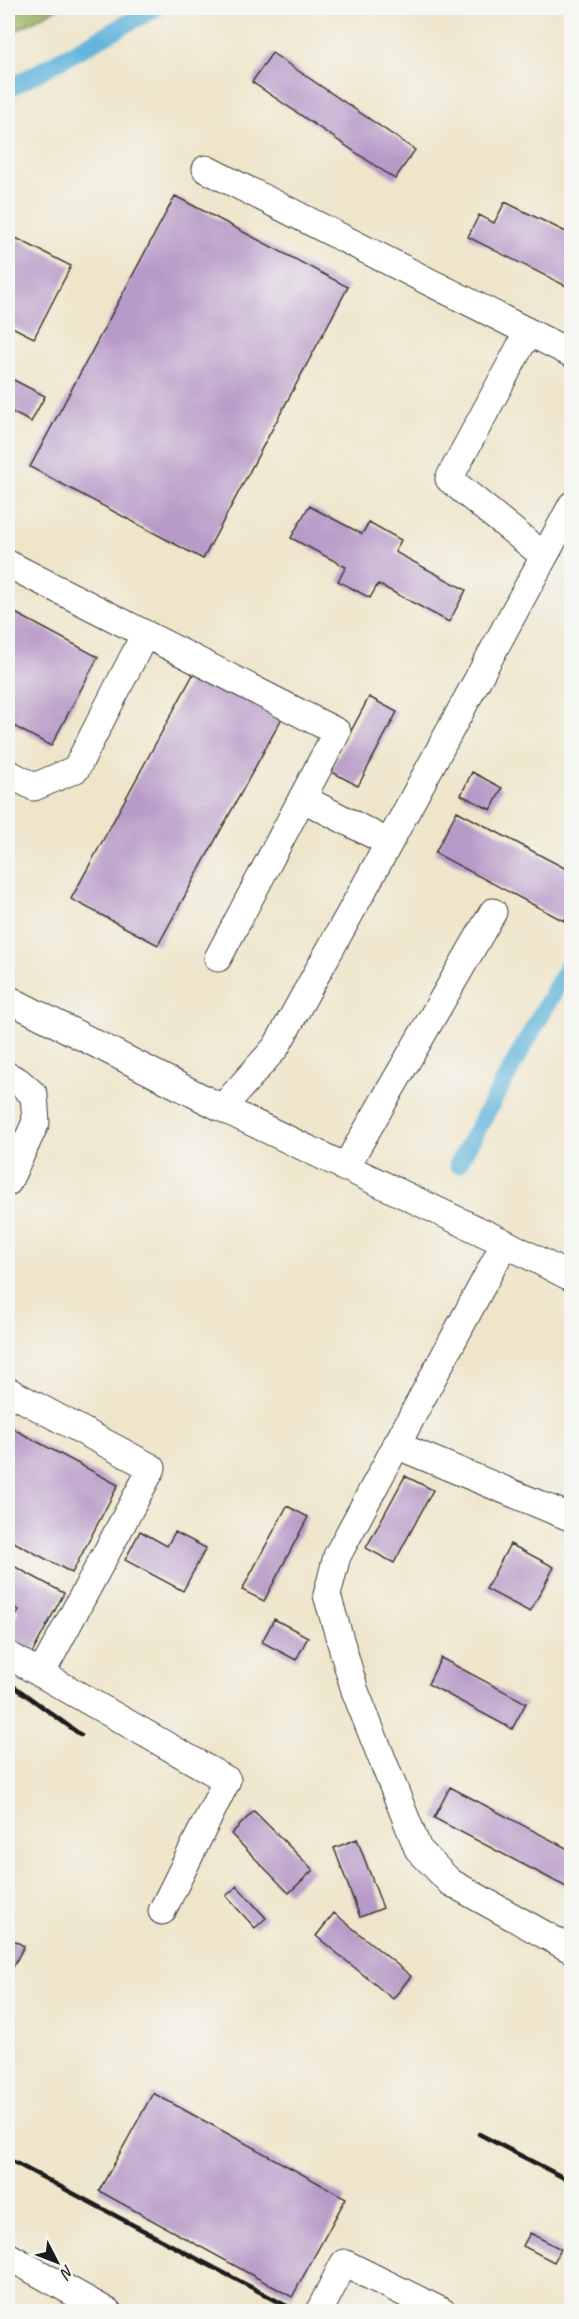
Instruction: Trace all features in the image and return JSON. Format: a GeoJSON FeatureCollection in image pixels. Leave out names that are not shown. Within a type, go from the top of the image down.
{"type":"FeatureCollection","features":[{"type":"Feature","properties":{"kind":"lane"},"geometry":{"type":"LineString","coordinates":[[206,169],[572,354]]}},
{"type":"Feature","properties":{"kind":"lane"},"geometry":{"type":"LineString","coordinates":[[528,332],[449,479],[544,556]]}},
{"type":"Feature","properties":{"kind":"lane"},"geometry":{"type":"LineString","coordinates":[[222,1108],[276,1047],[572,505]]}},
{"type":"Feature","properties":{"kind":"lane"},"geometry":{"type":"LineString","coordinates":[[8,564],[337,732],[218,958]]}},
{"type":"Feature","properties":{"kind":"lane"},"geometry":{"type":"LineString","coordinates":[[8,774],[34,787],[76,769],[145,634]]}},
{"type":"Feature","properties":{"kind":"lane"},"geometry":{"type":"LineString","coordinates":[[302,798],[388,843]]}},
{"type":"Feature","properties":{"kind":"lane"},"geometry":{"type":"LineString","coordinates":[[345,1167],[493,912]]}},
{"type":"Feature","properties":{"kind":"lane"},"geometry":{"type":"LineString","coordinates":[[8,999],[222,1108],[505,1243],[572,1278]]}},
{"type":"Feature","properties":{"kind":"lane"},"geometry":{"type":"LineString","coordinates":[[8,1076],[18,1081],[34,1095],[36,1122],[8,1182]]}},
{"type":"Feature","properties":{"kind":"lane"},"geometry":{"type":"LineString","coordinates":[[505,1243],[337,1556],[327,1595],[355,1691],[417,1849],[450,1882],[572,1950]]}},
{"type":"Feature","properties":{"kind":"lane"},"geometry":{"type":"LineString","coordinates":[[8,1391],[152,1468],[41,1674]]}},
{"type":"Feature","properties":{"kind":"lane"},"geometry":{"type":"LineString","coordinates":[[396,1444],[572,1518]]}},
{"type":"Feature","properties":{"kind":"lane"},"geometry":{"type":"LineString","coordinates":[[8,1655],[227,1780],[162,1911]]}},
{"type":"Feature","properties":{"kind":"lane"},"geometry":{"type":"LineString","coordinates":[[8,2256],[108,2312]]}},
{"type":"Feature","properties":{"kind":"lane"},"geometry":{"type":"LineString","coordinates":[[319,2312],[344,2263],[443,2312]]}},
{"type":"Feature","properties":{"kind":"green space"},"geometry":{"type":"Polygon","coordinates":[[[8,8],[58,8],[8,35],[8,8]]]}},
{"type":"Feature","properties":{"kind":"building"},"geometry":{"type":"Polygon","coordinates":[[[272,53],[415,150],[395,179],[252,82],[272,53]]]}},
{"type":"Feature","properties":{"kind":"building"},"geometry":{"type":"Polygon","coordinates":[[[175,196],[348,287],[203,559],[30,467],[175,196]]]}},
{"type":"Feature","properties":{"kind":"building"},"geometry":{"type":"Polygon","coordinates":[[[505,202],[572,235],[572,289],[468,237],[479,215],[494,223],[505,202]]]}},
{"type":"Feature","properties":{"kind":"building"},"geometry":{"type":"Polygon","coordinates":[[[8,234],[71,266],[34,338],[8,325],[8,234]]]}},
{"type":"Feature","properties":{"kind":"building"},"geometry":{"type":"Polygon","coordinates":[[[8,377],[45,396],[31,422],[8,410],[8,377]]]}},
{"type":"Feature","properties":{"kind":"building"},"geometry":{"type":"Polygon","coordinates":[[[309,506],[362,534],[369,522],[401,540],[395,552],[466,590],[449,622],[378,584],[370,598],[338,581],[346,567],[291,538],[309,506]]]}},
{"type":"Feature","properties":{"kind":"building"},"geometry":{"type":"Polygon","coordinates":[[[8,609],[98,657],[51,746],[8,723],[8,609]]]}},
{"type":"Feature","properties":{"kind":"building"},"geometry":{"type":"Polygon","coordinates":[[[195,671],[282,718],[158,945],[71,899],[195,671]]]}},
{"type":"Feature","properties":{"kind":"building"},"geometry":{"type":"Polygon","coordinates":[[[369,697],[397,712],[358,786],[330,771],[369,697]]]}},
{"type":"Feature","properties":{"kind":"building"},"geometry":{"type":"Polygon","coordinates":[[[472,772],[502,788],[491,810],[461,795],[472,772]]]}},
{"type":"Feature","properties":{"kind":"building"},"geometry":{"type":"Polygon","coordinates":[[[457,811],[572,872],[572,908],[564,921],[435,853],[457,811]]]}},
{"type":"Feature","properties":{"kind":"building"},"geometry":{"type":"Polygon","coordinates":[[[8,1426],[118,1485],[72,1573],[8,1539],[8,1426]]]}},
{"type":"Feature","properties":{"kind":"building"},"geometry":{"type":"Polygon","coordinates":[[[405,1476],[433,1490],[394,1563],[366,1548],[405,1476]]]}},
{"type":"Feature","properties":{"kind":"building"},"geometry":{"type":"Polygon","coordinates":[[[287,1506],[308,1517],[264,1601],[242,1590],[287,1506]]]}},
{"type":"Feature","properties":{"kind":"building"},"geometry":{"type":"Polygon","coordinates":[[[140,1531],[167,1546],[175,1532],[206,1548],[183,1591],[125,1560],[140,1531]]]}},
{"type":"Feature","properties":{"kind":"building"},"geometry":{"type":"Polygon","coordinates":[[[510,1544],[554,1567],[530,1612],[486,1589],[510,1544]]]}},
{"type":"Feature","properties":{"kind":"building"},"geometry":{"type":"Polygon","coordinates":[[[8,1563],[64,1593],[29,1659],[8,1648],[8,1631],[19,1610],[8,1604],[8,1563]]]}},
{"type":"Feature","properties":{"kind":"building"},"geometry":{"type":"Polygon","coordinates":[[[274,1619],[308,1637],[296,1660],[262,1642],[274,1619]]]}},
{"type":"Feature","properties":{"kind":"building"},"geometry":{"type":"Polygon","coordinates":[[[441,1658],[526,1703],[512,1729],[428,1684],[441,1658]]]}},
{"type":"Feature","properties":{"kind":"building"},"geometry":{"type":"Polygon","coordinates":[[[450,1787],[572,1851],[572,1890],[434,1818],[450,1787]]]}},
{"type":"Feature","properties":{"kind":"building"},"geometry":{"type":"Polygon","coordinates":[[[254,1811],[313,1870],[289,1893],[231,1834],[254,1811]]]}},
{"type":"Feature","properties":{"kind":"building"},"geometry":{"type":"Polygon","coordinates":[[[357,1839],[383,1908],[360,1917],[334,1848],[357,1839]]]}},
{"type":"Feature","properties":{"kind":"building"},"geometry":{"type":"Polygon","coordinates":[[[237,1886],[266,1918],[255,1928],[226,1896],[237,1886]]]}},
{"type":"Feature","properties":{"kind":"building"},"geometry":{"type":"Polygon","coordinates":[[[334,1913],[411,1976],[393,1999],[316,1936],[334,1913]]]}},
{"type":"Feature","properties":{"kind":"building"},"geometry":{"type":"Polygon","coordinates":[[[8,1937],[24,1946],[8,1977],[8,1937]]]}},
{"type":"Feature","properties":{"kind":"building"},"geometry":{"type":"Polygon","coordinates":[[[572,2001],[572,2015],[566,2012],[572,2001]]]}},
{"type":"Feature","properties":{"kind":"building"},"geometry":{"type":"Polygon","coordinates":[[[153,2093],[346,2198],[292,2297],[99,2191],[153,2093]]]}},
{"type":"Feature","properties":{"kind":"building"},"geometry":{"type":"Polygon","coordinates":[[[530,2233],[561,2249],[554,2262],[523,2246],[530,2233]]]}},
{"type":"Feature","properties":{"kind":"waterway"},"geometry":{"type":"LineString","coordinates":[[8,89],[155,8]]}},
{"type":"Feature","properties":{"kind":"waterway"},"geometry":{"type":"LineString","coordinates":[[458,1164],[572,959]]}},
{"type":"Feature","properties":{"kind":"railway"},"geometry":{"type":"LineString","coordinates":[[8,1682],[81,1735]]}},
{"type":"Feature","properties":{"kind":"railway"},"geometry":{"type":"LineString","coordinates":[[479,2134],[572,2182]]}},
{"type":"Feature","properties":{"kind":"railway"},"geometry":{"type":"LineString","coordinates":[[8,2159],[298,2312]]}}]}
